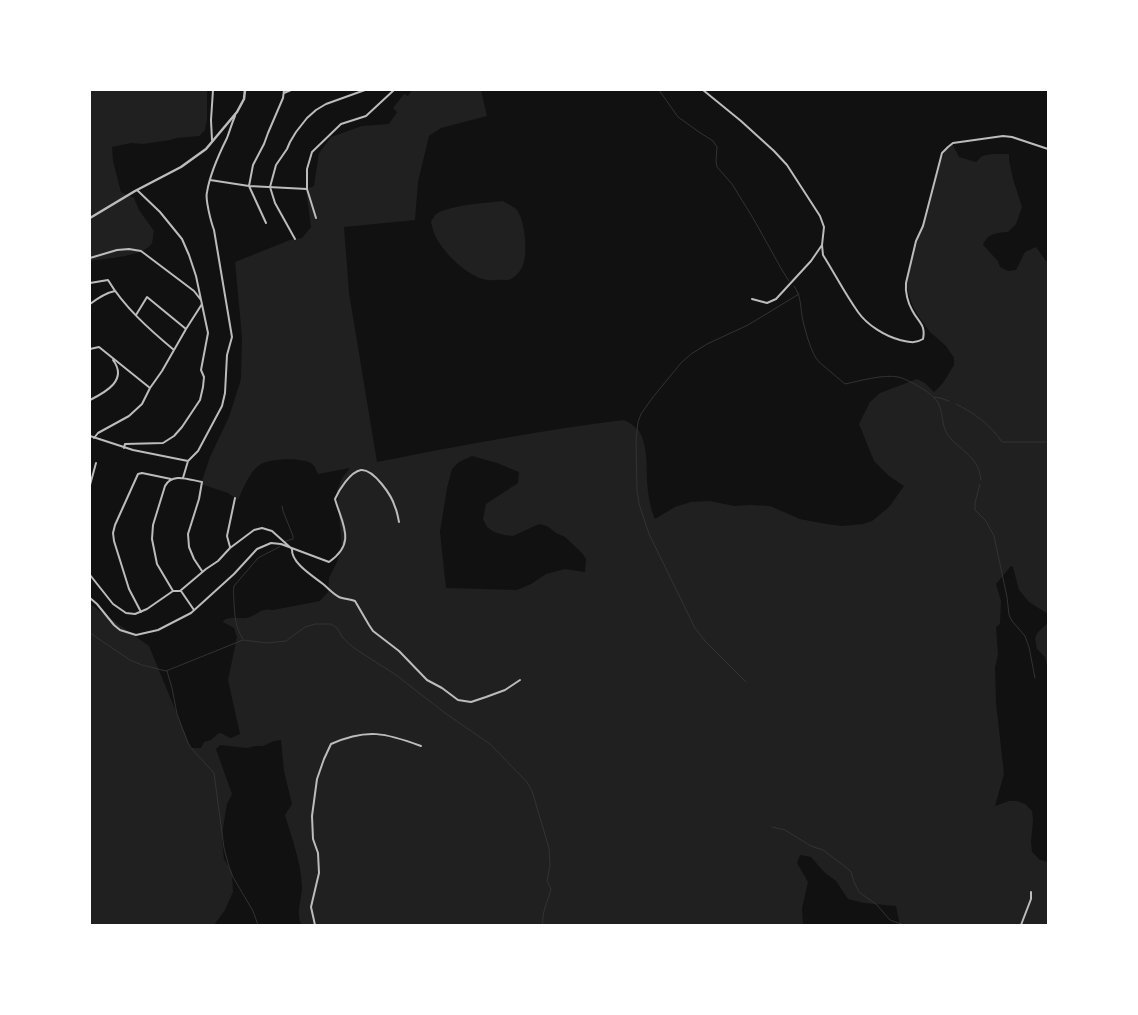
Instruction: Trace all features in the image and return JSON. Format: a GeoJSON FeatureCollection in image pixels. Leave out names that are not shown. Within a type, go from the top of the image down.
{"type":"FeatureCollection","features":[{"type":"Feature","properties":{"kind":"street"},"geometry":{"type":"LineString","coordinates":[[212,142],[213,90]]}},
{"type":"Feature","properties":{"kind":"street"},"geometry":{"type":"LineString","coordinates":[[183,478],[188,462],[198,451],[224,399],[226,364],[232,337],[206,194],[220,152],[244,99],[245,90]]}},
{"type":"Feature","properties":{"kind":"street"},"geometry":{"type":"LineString","coordinates":[[266,223],[249,186],[253,165],[264,144],[284,92],[291,90]]}},
{"type":"Feature","properties":{"kind":"street"},"geometry":{"type":"LineString","coordinates":[[295,238],[275,203],[270,186],[276,165],[296,132],[316,110],[326,104],[365,90]]}},
{"type":"Feature","properties":{"kind":"street"},"geometry":{"type":"LineString","coordinates":[[316,218],[307,189],[307,169],[312,152],[341,124],[366,116],[394,90]]}},
{"type":"Feature","properties":{"kind":"street"},"geometry":{"type":"LineString","coordinates":[[703,90],[741,121],[787,165],[820,216],[824,227],[823,255],[859,314],[869,324],[889,336],[914,343],[923,338],[924,329],[912,311],[905,288],[916,241],[923,226],[942,153],[948,146],[953,144],[1003,136],[1012,137],[1048,149]]}},
{"type":"Feature","properties":{"kind":"street"},"geometry":{"type":"LineString","coordinates":[[90,218],[181,167],[206,149],[237,112]]}},
{"type":"Feature","properties":{"kind":"street"},"geometry":{"type":"LineString","coordinates":[[210,180],[249,186],[307,189]]}},
{"type":"Feature","properties":{"kind":"street"},"geometry":{"type":"LineString","coordinates":[[124,446],[163,443],[174,436],[182,427],[200,400],[204,377],[201,370],[208,333],[196,276],[182,239],[160,212],[137,190]]}},
{"type":"Feature","properties":{"kind":"street"},"geometry":{"type":"LineString","coordinates":[[752,299],[767,303],[776,299],[811,261],[822,245]]}},
{"type":"Feature","properties":{"kind":"street"},"geometry":{"type":"LineString","coordinates":[[90,258],[117,250],[141,251],[202,300]]}},
{"type":"Feature","properties":{"kind":"street"},"geometry":{"type":"LineString","coordinates":[[90,284],[108,280],[115,291],[136,314],[174,350]]}},
{"type":"Feature","properties":{"kind":"street"},"geometry":{"type":"LineString","coordinates":[[90,304],[108,292],[115,291]]}},
{"type":"Feature","properties":{"kind":"street"},"geometry":{"type":"LineString","coordinates":[[136,314],[147,297],[186,329]]}},
{"type":"Feature","properties":{"kind":"street"},"geometry":{"type":"LineString","coordinates":[[94,438],[98,433],[129,416],[142,404],[202,304]]}},
{"type":"Feature","properties":{"kind":"street"},"geometry":{"type":"LineString","coordinates":[[90,349],[98,347],[108,354],[119,372],[112,387],[90,400]]}},
{"type":"Feature","properties":{"kind":"street"},"geometry":{"type":"LineString","coordinates":[[111,358],[150,388]]}},
{"type":"Feature","properties":{"kind":"street"},"geometry":{"type":"LineString","coordinates":[[90,436],[133,450],[188,462]]}},
{"type":"Feature","properties":{"kind":"street"},"geometry":{"type":"LineString","coordinates":[[90,485],[96,463]]}},
{"type":"Feature","properties":{"kind":"street"},"geometry":{"type":"LineString","coordinates":[[90,598],[120,630],[136,635],[158,630],[191,613],[234,574],[256,549],[271,542],[329,562],[338,556],[345,542],[344,524],[335,499],[347,481],[356,472],[361,470],[376,478],[386,489],[395,506],[399,522]]}},
{"type":"Feature","properties":{"kind":"street"},"geometry":{"type":"LineString","coordinates":[[141,612],[129,589],[113,533],[138,474],[142,473],[171,479],[183,478],[202,482],[199,499],[188,534],[189,547],[194,560],[203,572]]}},
{"type":"Feature","properties":{"kind":"street"},"geometry":{"type":"LineString","coordinates":[[171,479],[165,486],[153,525],[152,539],[157,564],[173,591]]}},
{"type":"Feature","properties":{"kind":"street"},"geometry":{"type":"LineString","coordinates":[[230,548],[227,536],[235,498]]}},
{"type":"Feature","properties":{"kind":"street"},"geometry":{"type":"LineString","coordinates":[[90,575],[113,604],[126,613],[135,614],[148,609],[173,591],[180,591],[230,548],[254,530],[262,528],[272,531],[292,549],[294,559],[302,568],[339,597],[355,601],[374,631],[399,651],[427,680],[458,700],[471,702],[505,690],[520,680]]}},
{"type":"Feature","properties":{"kind":"street"},"geometry":{"type":"LineString","coordinates":[[180,591],[194,610]]}},
{"type":"Feature","properties":{"kind":"street"},"geometry":{"type":"LineString","coordinates":[[315,925],[311,907],[318,872],[318,854],[313,839],[312,816],[317,779],[331,744],[344,738],[367,733],[393,736],[421,746]]}},
{"type":"Feature","properties":{"kind":"street"},"geometry":{"type":"LineString","coordinates":[[1021,925],[1031,899],[1031,892]]}},
{"type":"Feature","properties":{"kind":"shaded area"},"geometry":{"type":"Polygon","coordinates":[[[90,90],[207,90],[207,119],[205,130],[199,136],[143,144],[131,143],[112,147],[113,161],[121,192],[134,198],[139,210],[154,231],[152,243],[148,248],[133,254],[90,261],[90,90]]]}},
{"type":"Feature","properties":{"kind":"shaded area"},"geometry":{"type":"Polygon","coordinates":[[[412,90],[481,90],[487,116],[441,128],[429,136],[418,182],[415,220],[344,227],[349,293],[377,462],[531,433],[624,420],[638,429],[644,442],[649,496],[655,519],[675,507],[691,502],[710,501],[734,506],[770,506],[800,519],[842,526],[872,521],[889,507],[904,486],[889,476],[874,461],[859,424],[870,402],[880,393],[917,379],[925,383],[934,392],[943,383],[954,365],[954,358],[946,346],[930,332],[917,314],[906,285],[941,160],[946,149],[953,145],[959,157],[976,162],[982,156],[1009,154],[1013,179],[1022,207],[1016,224],[1008,232],[996,233],[990,236],[983,245],[998,261],[1000,267],[1008,271],[1016,270],[1025,252],[1036,247],[1046,261],[1048,261],[1048,614],[1029,602],[1019,590],[1013,567],[1011,566],[996,584],[1001,601],[1000,624],[996,627],[998,655],[995,667],[996,703],[1004,774],[995,806],[1009,801],[1017,801],[1025,804],[1032,811],[1032,852],[1040,860],[1048,862],[1048,925],[900,925],[896,906],[864,903],[848,899],[836,881],[824,872],[811,857],[800,855],[797,863],[808,882],[802,908],[803,925],[302,925],[299,917],[302,892],[300,869],[285,815],[292,804],[284,771],[281,740],[263,746],[247,748],[220,745],[216,749],[232,794],[227,804],[222,841],[224,859],[232,872],[233,892],[225,910],[214,925],[90,925],[90,604],[149,646],[191,748],[201,748],[204,742],[211,740],[219,733],[231,738],[240,734],[228,680],[237,637],[234,628],[223,622],[231,618],[250,617],[269,609],[273,610],[320,601],[328,592],[329,578],[342,548],[337,491],[342,478],[350,468],[318,474],[313,465],[301,460],[276,460],[262,463],[251,474],[238,500],[228,493],[201,484],[210,457],[229,417],[241,379],[242,337],[235,262],[290,240],[302,238],[311,227],[306,189],[314,186],[319,153],[331,137],[362,126],[389,124],[397,112],[393,108],[404,94],[408,96],[412,90]],[[472,456],[459,462],[452,469],[440,532],[446,588],[517,590],[531,584],[546,574],[565,569],[585,572],[586,559],[582,553],[565,537],[547,526],[539,524],[513,536],[494,532],[487,527],[483,519],[486,504],[518,483],[519,472],[472,456]]]}},
{"type":"Feature","properties":{"kind":"shaded area"},"geometry":{"type":"Polygon","coordinates":[[[503,201],[516,209],[522,220],[525,236],[525,260],[521,270],[512,279],[489,280],[480,278],[464,269],[449,255],[434,233],[431,222],[435,215],[448,209],[503,201]]]}},
{"type":"Feature","properties":{"kind":"shaded area"},"geometry":{"type":"Polygon","coordinates":[[[1048,623],[1048,669],[1045,657],[1037,649],[1035,638],[1038,632],[1048,623]]]}},
{"type":"Feature","properties":{"kind":"waterway"},"geometry":{"type":"LineString","coordinates":[[659,90],[678,117],[713,141],[717,147],[717,167],[732,184],[789,281]]}},
{"type":"Feature","properties":{"kind":"waterway"},"geometry":{"type":"LineString","coordinates":[[794,286],[800,298],[803,321],[809,343],[819,362],[845,384],[892,376],[905,379],[926,391],[934,397],[941,409],[947,434],[974,461],[980,472],[981,480]]}},
{"type":"Feature","properties":{"kind":"waterway"},"geometry":{"type":"LineString","coordinates":[[746,682],[706,642],[695,628],[649,534],[639,504],[637,490],[636,440],[638,422],[641,414],[653,397],[681,363],[691,354],[707,344],[748,325],[799,294]]}},
{"type":"Feature","properties":{"kind":"waterway"},"geometry":{"type":"LineString","coordinates":[[934,397],[949,401]]}},
{"type":"Feature","properties":{"kind":"waterway"},"geometry":{"type":"LineString","coordinates":[[956,404],[981,420],[1002,442],[1048,442]]}},
{"type":"Feature","properties":{"kind":"waterway"},"geometry":{"type":"LineString","coordinates":[[980,484],[975,510],[986,521],[994,536],[1009,615],[1025,636],[1035,678]]}},
{"type":"Feature","properties":{"kind":"waterway"},"geometry":{"type":"LineString","coordinates":[[243,639],[236,622],[234,586],[258,558],[286,541],[293,539],[282,506]]}},
{"type":"Feature","properties":{"kind":"waterway"},"geometry":{"type":"LineString","coordinates":[[90,633],[130,660],[166,671],[243,640],[267,643],[286,641],[305,627],[315,624],[331,624],[337,628],[343,638],[354,648],[396,675],[445,713],[490,744],[527,782],[532,791],[549,848],[550,865],[547,881],[551,889],[544,912],[543,925]]}},
{"type":"Feature","properties":{"kind":"waterway"},"geometry":{"type":"LineString","coordinates":[[167,671],[177,714],[188,743],[214,773],[224,848],[229,867],[253,911],[258,925]]}},
{"type":"Feature","properties":{"kind":"waterway"},"geometry":{"type":"LineString","coordinates":[[772,827],[785,830],[811,846],[823,850],[851,872],[859,892],[877,905],[890,920],[904,925]]}}]}
